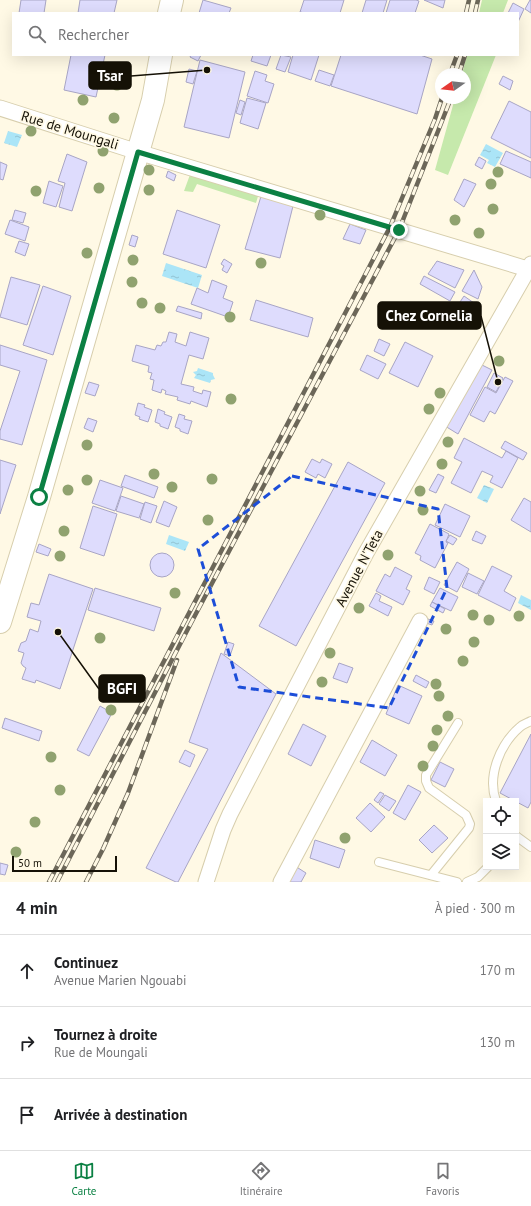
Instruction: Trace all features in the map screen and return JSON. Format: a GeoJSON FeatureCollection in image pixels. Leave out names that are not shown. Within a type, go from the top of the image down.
{"type":"FeatureCollection","features":[{"type":"Feature","properties":{"kind":"main road"},"geometry":{"type":"LineString","coordinates":[[169,12],[172,0]]}},
{"type":"Feature","properties":{"kind":"main road"},"geometry":{"type":"LineString","coordinates":[[0,622],[4,596],[39,497],[153,100],[161,56]]}},
{"type":"Feature","properties":{"kind":"street","name":"Rue de Moungali"},"geometry":{"type":"LineString","coordinates":[[0,108],[138,152],[530,267]]}},
{"type":"Feature","properties":{"kind":"street","name":"Avenue N'Teta"},"geometry":{"type":"LineString","coordinates":[[206,882],[223,830],[230,814],[366,553],[530,267]]}},
{"type":"Feature","properties":{"kind":"street"},"geometry":{"type":"LineString","coordinates":[[281,882],[420,621]]}},
{"type":"Feature","properties":{"kind":"lane"},"geometry":{"type":"LineString","coordinates":[[495,798],[494,769],[504,746],[520,727],[531,721]]}},
{"type":"Feature","properties":{"kind":"lane"},"geometry":{"type":"LineString","coordinates":[[431,875],[469,828],[470,824],[466,815],[429,788],[426,781],[426,775],[458,723]]}},
{"type":"Feature","properties":{"kind":"lane"},"geometry":{"type":"LineString","coordinates":[[519,839],[531,846]]}},
{"type":"Feature","properties":{"kind":"lane"},"geometry":{"type":"LineString","coordinates":[[379,862],[457,882]]}},
{"type":"Feature","properties":{"kind":"lane"},"geometry":{"type":"LineString","coordinates":[[467,882],[478,877],[485,870]]}},
{"type":"Feature","properties":{"kind":"highlighted area"},"geometry":{"type":"Polygon","coordinates":[[[292,476],[438,509],[447,588],[389,708],[239,687],[198,549],[292,476]]]}},
{"type":"Feature","properties":{"kind":"green space"},"geometry":{"type":"Polygon","coordinates":[[[482,0],[508,0],[503,12],[479,12],[482,0]]]}},
{"type":"Feature","properties":{"kind":"green space"},"geometry":{"type":"Polygon","coordinates":[[[467,56],[496,56],[448,175],[435,170],[453,104],[471,104],[471,68],[464,68],[467,56]]]}},
{"type":"Feature","properties":{"kind":"green space"},"geometry":{"type":"Polygon","coordinates":[[[191,172],[259,193],[256,203],[197,184],[193,192],[184,191],[191,172]]]}},
{"type":"Feature","properties":{"kind":"water"},"geometry":{"type":"Polygon","coordinates":[[[8,131],[22,135],[17,147],[4,143],[8,131]]]}},
{"type":"Feature","properties":{"kind":"water"},"geometry":{"type":"Polygon","coordinates":[[[486,144],[503,153],[495,167],[487,163],[489,160],[480,155],[486,144]]]}},
{"type":"Feature","properties":{"kind":"water"},"geometry":{"type":"Polygon","coordinates":[[[166,263],[202,275],[198,288],[162,276],[166,263]]]}},
{"type":"Feature","properties":{"kind":"water"},"geometry":{"type":"Polygon","coordinates":[[[198,368],[213,373],[215,379],[211,380],[210,383],[194,378],[196,375],[193,372],[197,371],[198,368]]]}},
{"type":"Feature","properties":{"kind":"water"},"geometry":{"type":"Polygon","coordinates":[[[484,485],[494,489],[487,503],[477,498],[484,485]]]}},
{"type":"Feature","properties":{"kind":"water"},"geometry":{"type":"Polygon","coordinates":[[[169,535],[189,542],[185,551],[166,544],[169,535]]]}},
{"type":"Feature","properties":{"kind":"water"},"geometry":{"type":"Polygon","coordinates":[[[521,595],[531,600],[531,610],[518,603],[521,595]]]}},
{"type":"Feature","properties":{"kind":"building"},"geometry":{"type":"Polygon","coordinates":[[[21,0],[46,0],[44,12],[19,12],[21,0]]]}},
{"type":"Feature","properties":{"kind":"building"},"geometry":{"type":"Polygon","coordinates":[[[80,0],[117,0],[114,12],[78,12],[80,0]]]}},
{"type":"Feature","properties":{"kind":"building"},"geometry":{"type":"Polygon","coordinates":[[[203,0],[231,8],[229,12],[199,12],[203,0]]]}},
{"type":"Feature","properties":{"kind":"building"},"geometry":{"type":"Polygon","coordinates":[[[304,0],[344,0],[340,12],[300,12],[304,0]]]}},
{"type":"Feature","properties":{"kind":"building"},"geometry":{"type":"Polygon","coordinates":[[[366,0],[387,0],[383,12],[362,12],[366,0]]]}},
{"type":"Feature","properties":{"kind":"building"},"geometry":{"type":"Polygon","coordinates":[[[390,0],[419,1],[415,12],[386,12],[390,0]]]}},
{"type":"Feature","properties":{"kind":"building"},"geometry":{"type":"Polygon","coordinates":[[[424,0],[445,0],[443,8],[424,0]]]}},
{"type":"Feature","properties":{"kind":"building"},"geometry":{"type":"Polygon","coordinates":[[[531,0],[531,13],[525,9],[531,0]]]}},
{"type":"Feature","properties":{"kind":"building"},"geometry":{"type":"Polygon","coordinates":[[[513,3],[524,9],[519,20],[519,12],[508,12],[513,3]]]}},
{"type":"Feature","properties":{"kind":"building"},"geometry":{"type":"Polygon","coordinates":[[[71,56],[105,56],[96,97],[64,90],[71,56]]]}},
{"type":"Feature","properties":{"kind":"building"},"geometry":{"type":"Polygon","coordinates":[[[190,56],[200,56],[198,61],[190,56]]]}},
{"type":"Feature","properties":{"kind":"building"},"geometry":{"type":"Polygon","coordinates":[[[253,56],[271,56],[267,66],[251,61],[253,56]]]}},
{"type":"Feature","properties":{"kind":"building"},"geometry":{"type":"Polygon","coordinates":[[[281,56],[291,57],[285,72],[276,69],[281,56]]]}},
{"type":"Feature","properties":{"kind":"building"},"geometry":{"type":"Polygon","coordinates":[[[293,56],[319,56],[311,80],[288,72],[293,56]]]}},
{"type":"Feature","properties":{"kind":"building"},"geometry":{"type":"Polygon","coordinates":[[[341,56],[423,56],[432,59],[417,114],[331,86],[341,56]]]}},
{"type":"Feature","properties":{"kind":"building"},"geometry":{"type":"Polygon","coordinates":[[[200,60],[245,72],[229,138],[184,127],[200,60]]]}},
{"type":"Feature","properties":{"kind":"building"},"geometry":{"type":"Polygon","coordinates":[[[189,69],[197,71],[193,84],[186,82],[189,69]]]}},
{"type":"Feature","properties":{"kind":"building"},"geometry":{"type":"Polygon","coordinates":[[[319,70],[334,75],[330,86],[315,81],[319,70]]]}},
{"type":"Feature","properties":{"kind":"building"},"geometry":{"type":"Polygon","coordinates":[[[255,71],[267,75],[265,81],[274,84],[268,103],[247,96],[255,71]]]}},
{"type":"Feature","properties":{"kind":"building"},"geometry":{"type":"Polygon","coordinates":[[[503,76],[513,81],[510,90],[499,84],[503,76]]]}},
{"type":"Feature","properties":{"kind":"building"},"geometry":{"type":"Polygon","coordinates":[[[247,98],[266,103],[258,129],[240,123],[247,98]]]}},
{"type":"Feature","properties":{"kind":"building"},"geometry":{"type":"Polygon","coordinates":[[[240,100],[245,102],[241,115],[236,113],[240,100]]]}},
{"type":"Feature","properties":{"kind":"building"},"geometry":{"type":"Polygon","coordinates":[[[509,101],[531,112],[531,158],[491,138],[509,101]]]}},
{"type":"Feature","properties":{"kind":"building"},"geometry":{"type":"Polygon","coordinates":[[[506,151],[531,162],[531,178],[500,164],[506,151]]]}},
{"type":"Feature","properties":{"kind":"building"},"geometry":{"type":"Polygon","coordinates":[[[67,154],[87,162],[72,211],[59,207],[65,183],[58,181],[67,154]]]}},
{"type":"Feature","properties":{"kind":"building"},"geometry":{"type":"Polygon","coordinates":[[[479,157],[486,161],[482,169],[475,165],[479,157]]]}},
{"type":"Feature","properties":{"kind":"building"},"geometry":{"type":"Polygon","coordinates":[[[0,162],[7,165],[3,180],[0,179],[0,162]]]}},
{"type":"Feature","properties":{"kind":"building"},"geometry":{"type":"Polygon","coordinates":[[[168,171],[176,175],[174,181],[166,177],[168,171]]]}},
{"type":"Feature","properties":{"kind":"building"},"geometry":{"type":"Polygon","coordinates":[[[464,179],[476,184],[464,207],[454,200],[464,179]]]}},
{"type":"Feature","properties":{"kind":"building"},"geometry":{"type":"Polygon","coordinates":[[[49,181],[63,186],[56,207],[43,203],[49,181]]]}},
{"type":"Feature","properties":{"kind":"building"},"geometry":{"type":"Polygon","coordinates":[[[262,193],[294,202],[280,258],[245,249],[262,193]]]}},
{"type":"Feature","properties":{"kind":"building"},"geometry":{"type":"Polygon","coordinates":[[[15,210],[26,213],[23,223],[12,220],[15,210]]]}},
{"type":"Feature","properties":{"kind":"building"},"geometry":{"type":"Polygon","coordinates":[[[177,210],[220,225],[206,268],[163,254],[177,210]]]}},
{"type":"Feature","properties":{"kind":"building"},"geometry":{"type":"Polygon","coordinates":[[[10,220],[29,227],[25,241],[5,234],[10,220]]]}},
{"type":"Feature","properties":{"kind":"building"},"geometry":{"type":"Polygon","coordinates":[[[350,224],[366,230],[360,244],[343,239],[350,224]]]}},
{"type":"Feature","properties":{"kind":"building"},"geometry":{"type":"Polygon","coordinates":[[[132,235],[138,237],[135,247],[129,245],[132,235]]]}},
{"type":"Feature","properties":{"kind":"building"},"geometry":{"type":"Polygon","coordinates":[[[19,241],[29,244],[25,256],[15,252],[19,241]]]}},
{"type":"Feature","properties":{"kind":"building"},"geometry":{"type":"Polygon","coordinates":[[[224,259],[232,264],[227,273],[222,270],[224,266],[221,264],[224,259]]]}},
{"type":"Feature","properties":{"kind":"building"},"geometry":{"type":"Polygon","coordinates":[[[437,261],[464,270],[455,288],[428,274],[437,261]]]}},
{"type":"Feature","properties":{"kind":"building"},"geometry":{"type":"Polygon","coordinates":[[[474,270],[482,287],[478,299],[462,291],[474,270]]]}},
{"type":"Feature","properties":{"kind":"building"},"geometry":{"type":"Polygon","coordinates":[[[424,276],[455,292],[450,301],[420,284],[424,276]]]}},
{"type":"Feature","properties":{"kind":"building"},"geometry":{"type":"Polygon","coordinates":[[[11,277],[40,285],[27,325],[0,317],[11,277]]]}},
{"type":"Feature","properties":{"kind":"building"},"geometry":{"type":"Polygon","coordinates":[[[212,280],[227,286],[223,298],[233,302],[228,317],[191,304],[197,288],[208,293],[212,280]]]}},
{"type":"Feature","properties":{"kind":"building"},"geometry":{"type":"Polygon","coordinates":[[[43,286],[71,296],[53,355],[23,345],[43,286]]]}},
{"type":"Feature","properties":{"kind":"building"},"geometry":{"type":"Polygon","coordinates":[[[464,296],[474,303],[469,312],[458,305],[464,296]]]}},
{"type":"Feature","properties":{"kind":"building"},"geometry":{"type":"Polygon","coordinates":[[[256,300],[313,318],[308,337],[250,320],[256,300]]]}},
{"type":"Feature","properties":{"kind":"building"},"geometry":{"type":"Polygon","coordinates":[[[178,306],[202,313],[201,319],[176,311],[178,306]]]}},
{"type":"Feature","properties":{"kind":"building"},"geometry":{"type":"Polygon","coordinates":[[[169,332],[177,334],[175,342],[186,346],[190,332],[209,338],[203,359],[189,355],[181,384],[194,387],[193,391],[202,394],[203,390],[211,392],[207,407],[191,401],[190,404],[177,400],[178,397],[165,394],[166,391],[162,389],[161,393],[152,390],[154,380],[150,379],[152,373],[148,372],[149,366],[132,361],[136,345],[155,350],[157,345],[161,346],[163,342],[166,342],[169,332]]]}},
{"type":"Feature","properties":{"kind":"building"},"geometry":{"type":"Polygon","coordinates":[[[379,339],[390,344],[384,356],[374,351],[379,339]]]}},
{"type":"Feature","properties":{"kind":"building"},"geometry":{"type":"Polygon","coordinates":[[[405,342],[433,356],[418,387],[389,373],[405,342]]]}},
{"type":"Feature","properties":{"kind":"building"},"geometry":{"type":"Polygon","coordinates":[[[0,345],[47,360],[22,445],[0,439],[0,431],[20,371],[0,365],[0,345]]]}},
{"type":"Feature","properties":{"kind":"building"},"geometry":{"type":"Polygon","coordinates":[[[367,355],[386,364],[378,379],[360,370],[367,355]]]}},
{"type":"Feature","properties":{"kind":"building"},"geometry":{"type":"Polygon","coordinates":[[[478,363],[492,370],[458,434],[445,426],[478,363]]]}},
{"type":"Feature","properties":{"kind":"building"},"geometry":{"type":"Polygon","coordinates":[[[494,373],[503,378],[496,392],[487,387],[494,373]]]}},
{"type":"Feature","properties":{"kind":"building"},"geometry":{"type":"Polygon","coordinates":[[[505,377],[513,381],[495,414],[490,411],[484,422],[470,415],[485,387],[496,393],[505,377]]]}},
{"type":"Feature","properties":{"kind":"building"},"geometry":{"type":"Polygon","coordinates":[[[89,382],[99,385],[95,396],[85,393],[89,382]]]}},
{"type":"Feature","properties":{"kind":"building"},"geometry":{"type":"Polygon","coordinates":[[[138,403],[145,405],[144,407],[152,410],[148,422],[139,419],[140,417],[135,415],[138,403]]]}},
{"type":"Feature","properties":{"kind":"building"},"geometry":{"type":"Polygon","coordinates":[[[158,409],[165,412],[164,414],[172,417],[168,429],[155,422],[158,409]]]}},
{"type":"Feature","properties":{"kind":"building"},"geometry":{"type":"Polygon","coordinates":[[[179,414],[185,416],[184,419],[192,421],[188,434],[175,427],[179,414]]]}},
{"type":"Feature","properties":{"kind":"building"},"geometry":{"type":"Polygon","coordinates":[[[88,418],[97,421],[93,432],[84,428],[88,418]]]}},
{"type":"Feature","properties":{"kind":"building"},"geometry":{"type":"Polygon","coordinates":[[[464,438],[502,458],[506,451],[518,458],[502,488],[490,482],[493,476],[482,471],[471,493],[451,483],[462,462],[454,458],[464,438]]]}},
{"type":"Feature","properties":{"kind":"building"},"geometry":{"type":"Polygon","coordinates":[[[505,441],[527,453],[523,460],[501,448],[505,441]]]}},
{"type":"Feature","properties":{"kind":"building"},"geometry":{"type":"Polygon","coordinates":[[[312,459],[320,463],[322,459],[332,464],[325,478],[318,474],[316,478],[305,472],[312,459]]]}},
{"type":"Feature","properties":{"kind":"building"},"geometry":{"type":"Polygon","coordinates":[[[0,460],[16,465],[0,514],[0,460]]]}},
{"type":"Feature","properties":{"kind":"building"},"geometry":{"type":"Polygon","coordinates":[[[348,462],[385,483],[296,646],[259,626],[348,462]]]}},
{"type":"Feature","properties":{"kind":"building"},"geometry":{"type":"Polygon","coordinates":[[[438,474],[444,477],[436,493],[429,490],[438,474]]]}},
{"type":"Feature","properties":{"kind":"building"},"geometry":{"type":"Polygon","coordinates":[[[125,475],[158,487],[154,498],[121,486],[125,475]]]}},
{"type":"Feature","properties":{"kind":"building"},"geometry":{"type":"Polygon","coordinates":[[[100,480],[123,488],[115,511],[92,503],[100,480]]]}},
{"type":"Feature","properties":{"kind":"building"},"geometry":{"type":"Polygon","coordinates":[[[121,496],[144,504],[139,518],[116,511],[121,496]]]}},
{"type":"Feature","properties":{"kind":"building"},"geometry":{"type":"Polygon","coordinates":[[[524,498],[531,502],[531,532],[511,520],[524,498]]]}},
{"type":"Feature","properties":{"kind":"building"},"geometry":{"type":"Polygon","coordinates":[[[164,501],[177,507],[169,527],[156,522],[164,501]]]}},
{"type":"Feature","properties":{"kind":"building"},"geometry":{"type":"Polygon","coordinates":[[[145,502],[157,506],[151,523],[140,519],[145,502]]]}},
{"type":"Feature","properties":{"kind":"building"},"geometry":{"type":"Polygon","coordinates":[[[445,504],[470,516],[460,537],[435,525],[445,504]]]}},
{"type":"Feature","properties":{"kind":"building"},"geometry":{"type":"Polygon","coordinates":[[[93,506],[117,514],[104,556],[80,548],[93,506]]]}},
{"type":"Feature","properties":{"kind":"building"},"geometry":{"type":"Polygon","coordinates":[[[430,524],[449,534],[446,542],[448,543],[435,568],[420,560],[421,556],[415,553],[430,524]]]}},
{"type":"Feature","properties":{"kind":"building"},"geometry":{"type":"Polygon","coordinates":[[[476,531],[486,536],[482,544],[472,540],[476,531]]]}},
{"type":"Feature","properties":{"kind":"building"},"geometry":{"type":"Polygon","coordinates":[[[450,535],[457,539],[453,545],[446,541],[450,535]]]}},
{"type":"Feature","properties":{"kind":"building"},"geometry":{"type":"Polygon","coordinates":[[[39,544],[51,549],[48,556],[36,552],[39,544]]]}},
{"type":"Feature","properties":{"kind":"building"},"geometry":{"type":"Polygon","coordinates":[[[162,553],[167,554],[173,560],[173,570],[167,576],[162,577],[157,576],[151,570],[150,565],[151,560],[157,554],[162,553]]]}},
{"type":"Feature","properties":{"kind":"building"},"geometry":{"type":"Polygon","coordinates":[[[457,562],[469,569],[457,592],[444,585],[457,562]]]}},
{"type":"Feature","properties":{"kind":"building"},"geometry":{"type":"Polygon","coordinates":[[[492,566],[512,576],[504,591],[516,598],[510,611],[478,595],[492,566]]]}},
{"type":"Feature","properties":{"kind":"building"},"geometry":{"type":"Polygon","coordinates":[[[395,567],[412,576],[406,589],[410,591],[403,605],[376,591],[385,574],[390,577],[395,567]]]}},
{"type":"Feature","properties":{"kind":"building"},"geometry":{"type":"Polygon","coordinates":[[[468,573],[484,581],[477,594],[462,587],[468,573]]]}},
{"type":"Feature","properties":{"kind":"building"},"geometry":{"type":"Polygon","coordinates":[[[49,574],[93,589],[60,689],[36,680],[35,683],[22,679],[26,668],[21,663],[24,653],[18,651],[21,643],[26,641],[30,629],[38,632],[41,621],[27,617],[31,603],[39,605],[49,574]]]}},
{"type":"Feature","properties":{"kind":"building"},"geometry":{"type":"Polygon","coordinates":[[[429,577],[440,582],[434,594],[424,589],[429,577]]]}},
{"type":"Feature","properties":{"kind":"building"},"geometry":{"type":"Polygon","coordinates":[[[95,588],[161,608],[154,631],[88,610],[95,588]]]}},
{"type":"Feature","properties":{"kind":"building"},"geometry":{"type":"Polygon","coordinates":[[[440,588],[458,597],[451,611],[432,602],[440,588]]]}},
{"type":"Feature","properties":{"kind":"building"},"geometry":{"type":"Polygon","coordinates":[[[376,593],[381,596],[379,601],[392,607],[388,616],[369,606],[376,593]]]}},
{"type":"Feature","properties":{"kind":"building"},"geometry":{"type":"Polygon","coordinates":[[[432,602],[445,609],[443,613],[430,606],[432,602]]]}},
{"type":"Feature","properties":{"kind":"building"},"geometry":{"type":"Polygon","coordinates":[[[428,619],[434,621],[432,625],[426,623],[428,619]]]}},
{"type":"Feature","properties":{"kind":"building"},"geometry":{"type":"Polygon","coordinates":[[[228,642],[234,644],[230,656],[224,654],[228,642]]]}},
{"type":"Feature","properties":{"kind":"building"},"geometry":{"type":"Polygon","coordinates":[[[221,653],[276,694],[178,882],[176,882],[146,868],[208,749],[189,742],[221,653]]]}},
{"type":"Feature","properties":{"kind":"building"},"geometry":{"type":"Polygon","coordinates":[[[339,663],[353,668],[347,683],[333,678],[339,663]]]}},
{"type":"Feature","properties":{"kind":"building"},"geometry":{"type":"Polygon","coordinates":[[[416,675],[429,682],[426,688],[413,681],[416,675]]]}},
{"type":"Feature","properties":{"kind":"building"},"geometry":{"type":"Polygon","coordinates":[[[398,685],[422,696],[409,724],[386,714],[398,685]]]}},
{"type":"Feature","properties":{"kind":"building"},"geometry":{"type":"Polygon","coordinates":[[[100,706],[112,713],[89,756],[77,750],[100,706]]]}},
{"type":"Feature","properties":{"kind":"building"},"geometry":{"type":"Polygon","coordinates":[[[5,718],[42,731],[39,741],[2,728],[5,718]]]}},
{"type":"Feature","properties":{"kind":"building"},"geometry":{"type":"Polygon","coordinates":[[[303,724],[326,736],[311,766],[288,754],[303,724]]]}},
{"type":"Feature","properties":{"kind":"building"},"geometry":{"type":"Polygon","coordinates":[[[531,734],[531,802],[528,808],[519,803],[519,798],[509,798],[500,793],[531,734]]]}},
{"type":"Feature","properties":{"kind":"building"},"geometry":{"type":"Polygon","coordinates":[[[372,740],[397,755],[385,776],[360,762],[372,740]]]}},
{"type":"Feature","properties":{"kind":"building"},"geometry":{"type":"Polygon","coordinates":[[[185,750],[195,755],[190,767],[179,762],[185,750]]]}},
{"type":"Feature","properties":{"kind":"building"},"geometry":{"type":"Polygon","coordinates":[[[440,762],[454,769],[445,787],[431,780],[440,762]]]}},
{"type":"Feature","properties":{"kind":"building"},"geometry":{"type":"Polygon","coordinates":[[[408,785],[421,792],[405,820],[393,813],[408,785]]]}},
{"type":"Feature","properties":{"kind":"building"},"geometry":{"type":"Polygon","coordinates":[[[380,792],[384,794],[378,803],[374,800],[380,792]]]}},
{"type":"Feature","properties":{"kind":"building"},"geometry":{"type":"Polygon","coordinates":[[[385,795],[396,801],[389,811],[379,804],[385,795]]]}},
{"type":"Feature","properties":{"kind":"building"},"geometry":{"type":"Polygon","coordinates":[[[370,803],[385,817],[371,832],[356,818],[370,803]]]}},
{"type":"Feature","properties":{"kind":"building"},"geometry":{"type":"Polygon","coordinates":[[[434,825],[448,838],[432,853],[419,840],[434,825]]]}},
{"type":"Feature","properties":{"kind":"building"},"geometry":{"type":"Polygon","coordinates":[[[315,840],[345,850],[339,868],[310,858],[315,840]]]}},
{"type":"Feature","properties":{"kind":"building"},"geometry":{"type":"Polygon","coordinates":[[[0,863],[8,865],[5,875],[0,874],[0,863]]]}},
{"type":"Feature","properties":{"kind":"building"},"geometry":{"type":"Polygon","coordinates":[[[295,866],[306,873],[301,882],[286,882],[295,866]]]}},
{"type":"Feature","properties":{"kind":"railway"},"geometry":{"type":"LineString","coordinates":[[466,12],[469,0]]}},
{"type":"Feature","properties":{"kind":"railway"},"geometry":{"type":"LineString","coordinates":[[475,12],[478,0]]}},
{"type":"Feature","properties":{"kind":"railway"},"geometry":{"type":"LineString","coordinates":[[452,68],[457,56]]}},
{"type":"Feature","properties":{"kind":"railway"},"geometry":{"type":"LineString","coordinates":[[461,68],[465,56]]}},
{"type":"Feature","properties":{"kind":"railway"},"geometry":{"type":"LineString","coordinates":[[49,882],[390,227],[440,104]]}},
{"type":"Feature","properties":{"kind":"railway"},"geometry":{"type":"LineString","coordinates":[[57,882],[191,623],[399,230],[449,104]]}},
{"type":"Feature","properties":{"kind":"railway"},"geometry":{"type":"LineString","coordinates":[[86,882],[103,849],[128,793],[177,660]]}},
{"type":"Feature","properties":{"kind":"place","name":"Tsar"},"geometry":{"type":"Point","coordinates":[207,70]}},
{"type":"Feature","properties":{"kind":"place","name":"Chez Cornelia"},"geometry":{"type":"Point","coordinates":[498,382]}},
{"type":"Feature","properties":{"kind":"place","name":"BGFI"},"geometry":{"type":"Point","coordinates":[58,632]}},
{"type":"Feature","properties":{"kind":"route"},"geometry":{"type":"LineString","coordinates":[[39,497],[138,152],[399,230]]}}]}
